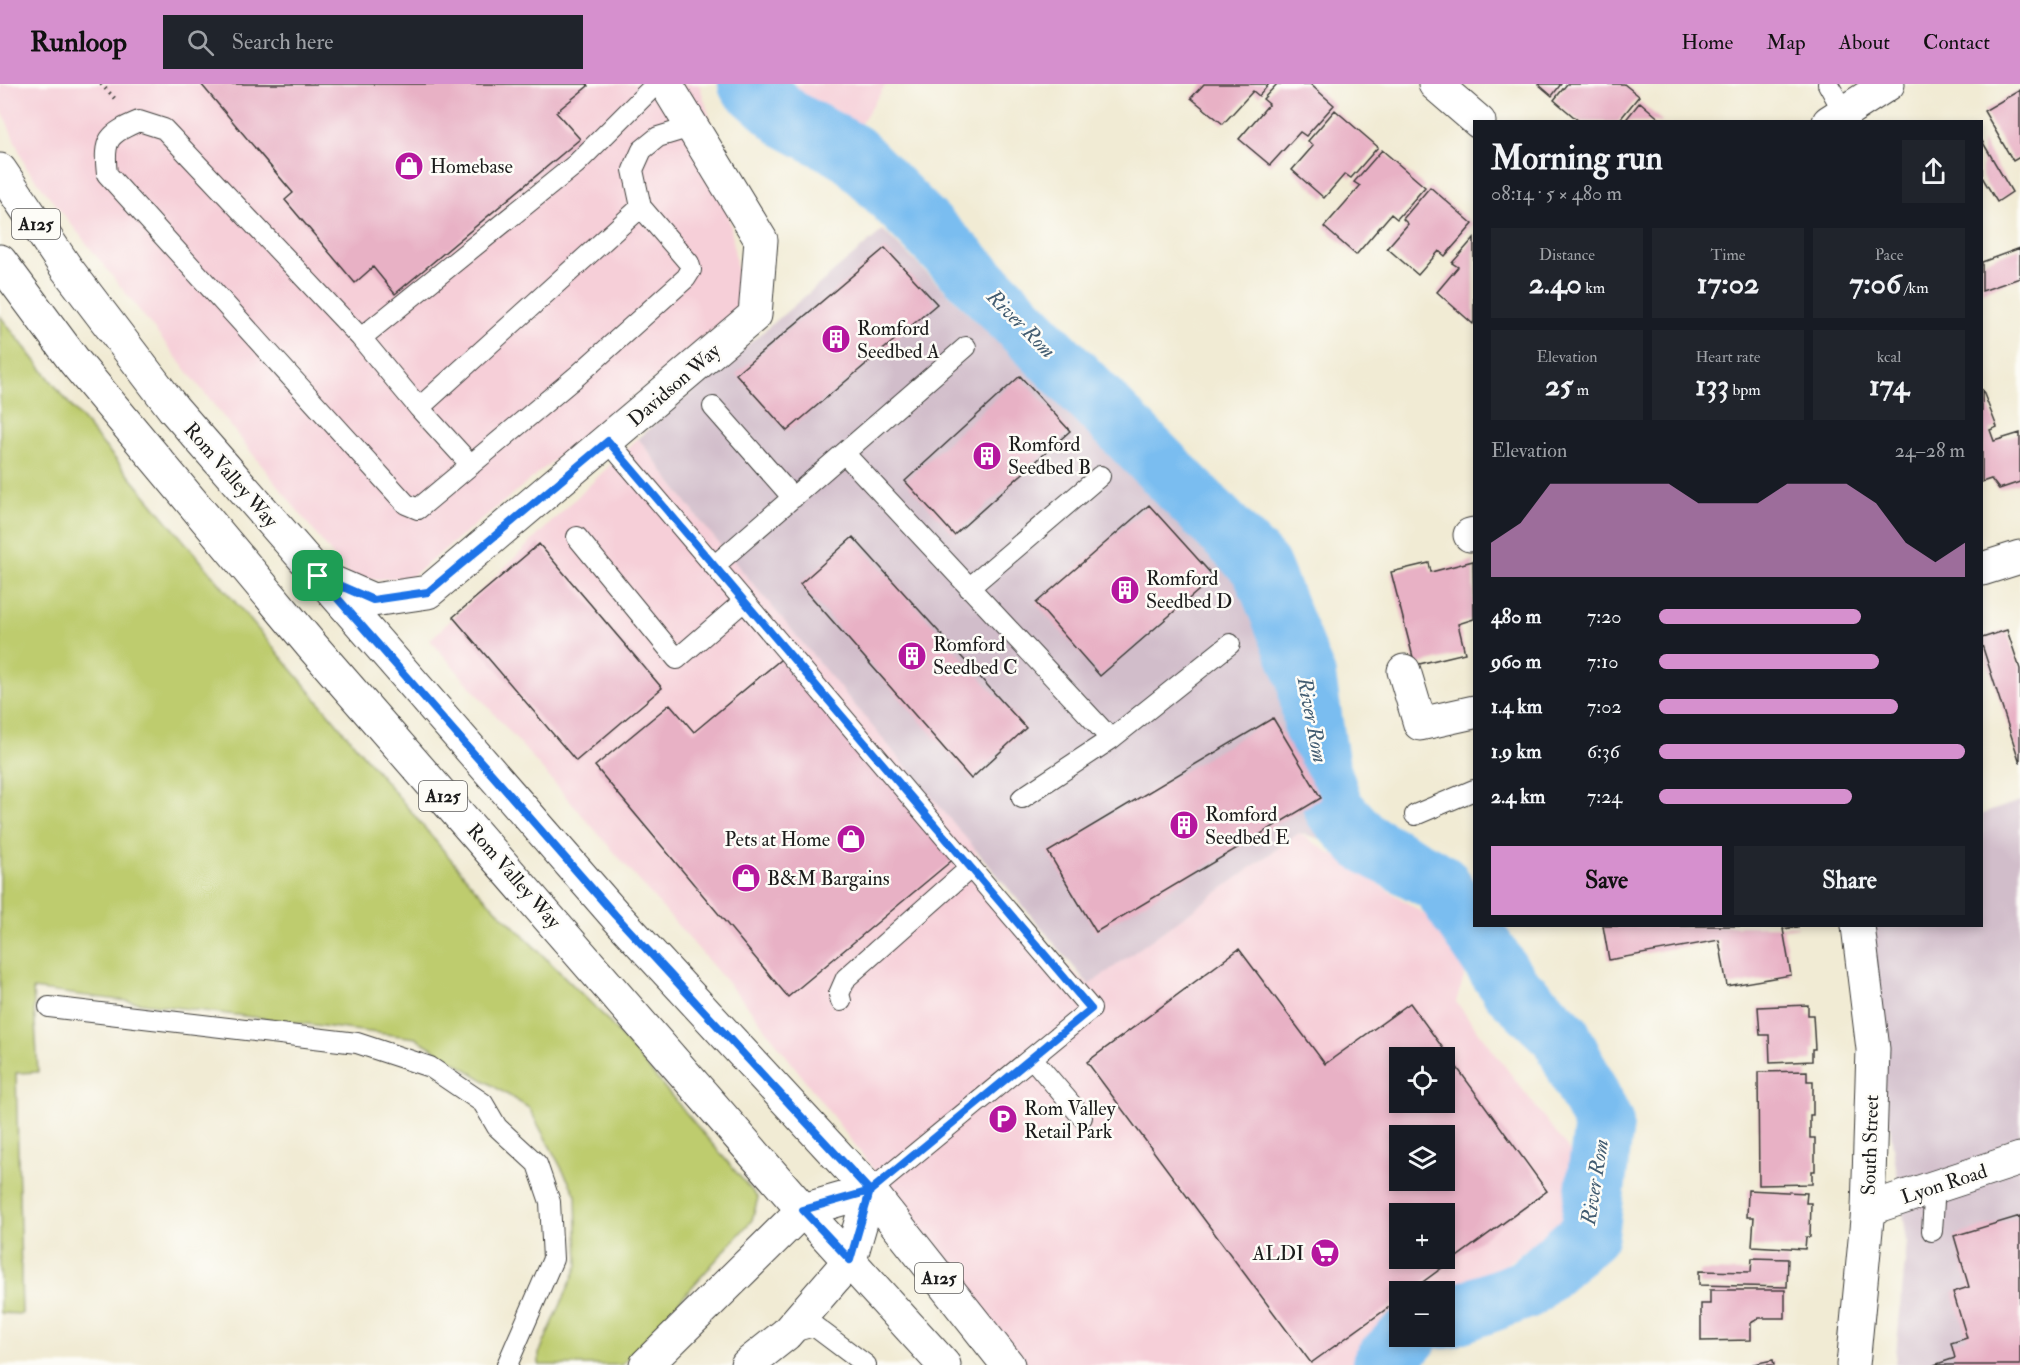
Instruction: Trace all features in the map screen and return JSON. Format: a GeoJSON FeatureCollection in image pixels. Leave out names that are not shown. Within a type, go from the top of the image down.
{"type":"FeatureCollection","features":[{"type":"Feature","properties":{"kind":"main road","name":"Davidson Way"},"geometry":{"type":"LineString","coordinates":[[318,576],[373,600],[428,592],[755,315],[761,240],[666,84]]}},
{"type":"Feature","properties":{"kind":"main road"},"geometry":{"type":"LineString","coordinates":[[1435,84],[1477,120]]}},
{"type":"Feature","properties":{"kind":"main road"},"geometry":{"type":"LineString","coordinates":[[1833,106],[1888,84]]}},
{"type":"Feature","properties":{"kind":"main road","name":"Rom Valley Way"},"geometry":{"type":"LineString","coordinates":[[0,170],[67,269],[173,408],[615,915],[870,1191],[1008,1365]]}},
{"type":"Feature","properties":{"kind":"main road","name":"Rom Valley Way"},"geometry":{"type":"LineString","coordinates":[[0,261],[75,362],[312,646],[803,1210],[944,1365]]}},
{"type":"Feature","properties":{"kind":"main road"},"geometry":{"type":"LineString","coordinates":[[1983,569],[2020,556]]}},
{"type":"Feature","properties":{"kind":"main road"},"geometry":{"type":"LineString","coordinates":[[1404,671],[1420,724],[1473,712]]}},
{"type":"Feature","properties":{"kind":"main road","name":"South Street"},"geometry":{"type":"LineString","coordinates":[[1853,1365],[1868,1209],[1873,1049],[1858,927]]}},
{"type":"Feature","properties":{"kind":"main road","name":"Lyon Road"},"geometry":{"type":"LineString","coordinates":[[1868,1209],[2020,1159]]}},
{"type":"Feature","properties":{"kind":"main road"},"geometry":{"type":"LineString","coordinates":[[646,1365],[803,1210],[870,1191]]}},
{"type":"Feature","properties":{"kind":"main road"},"geometry":{"type":"LineString","coordinates":[[747,1365],[786,1334],[850,1260],[870,1191]]}},
{"type":"Feature","properties":{"kind":"lane"},"geometry":{"type":"LineString","coordinates":[[361,338],[576,164],[656,84]]}},
{"type":"Feature","properties":{"kind":"lane"},"geometry":{"type":"LineString","coordinates":[[471,465],[419,408],[361,338],[164,129],[140,121],[115,131],[104,150],[107,174],[406,504],[418,509],[423,507],[578,375],[686,278],[691,270],[689,263],[641,207],[633,170],[642,150],[658,137],[691,127]]}},
{"type":"Feature","properties":{"kind":"lane"},"geometry":{"type":"LineString","coordinates":[[419,408],[641,207]]}},
{"type":"Feature","properties":{"kind":"lane"},"geometry":{"type":"LineString","coordinates":[[714,566],[966,347]]}},
{"type":"Feature","properties":{"kind":"lane"},"geometry":{"type":"LineString","coordinates":[[713,407],[793,498]]}},
{"type":"Feature","properties":{"kind":"lane"},"geometry":{"type":"LineString","coordinates":[[608,441],[1091,1009],[870,1191]]}},
{"type":"Feature","properties":{"kind":"lane"},"geometry":{"type":"LineString","coordinates":[[844,453],[1111,739]]}},
{"type":"Feature","properties":{"kind":"lane"},"geometry":{"type":"LineString","coordinates":[[969,588],[1100,476]]}},
{"type":"Feature","properties":{"kind":"lane"},"geometry":{"type":"LineString","coordinates":[[577,537],[677,659],[744,601]]}},
{"type":"Feature","properties":{"kind":"lane"},"geometry":{"type":"LineString","coordinates":[[1022,798],[1111,739],[1230,644]]}},
{"type":"Feature","properties":{"kind":"lane"},"geometry":{"type":"LineString","coordinates":[[1415,815],[1473,790]]}},
{"type":"Feature","properties":{"kind":"lane"},"geometry":{"type":"LineString","coordinates":[[841,1001],[839,994],[846,978],[897,945],[970,868]]}},
{"type":"Feature","properties":{"kind":"lane"},"geometry":{"type":"LineString","coordinates":[[49,1007],[357,1043],[430,1067],[483,1103],[497,1127],[537,1164],[550,1202],[553,1259],[507,1365]]}},
{"type":"Feature","properties":{"kind":"lane"},"geometry":{"type":"LineString","coordinates":[[1032,1058],[1082,1117]]}},
{"type":"Feature","properties":{"kind":"lane"},"geometry":{"type":"LineString","coordinates":[[1932,1231],[1935,1186]]}},
{"type":"Feature","properties":{"kind":"lane"},"geometry":{"type":"LineString","coordinates":[[786,1334],[814,1326],[866,1365]]}},
{"type":"Feature","properties":{"kind":"shaded area"},"geometry":{"type":"Polygon","coordinates":[[[0,84],[699,84],[709,114],[731,228],[742,307],[411,577],[353,581],[26,167],[0,106],[0,84]]]}},
{"type":"Feature","properties":{"kind":"shaded area"},"geometry":{"type":"Polygon","coordinates":[[[776,84],[886,84],[851,139],[776,84]]]}},
{"type":"Feature","properties":{"kind":"shaded area"},"geometry":{"type":"Polygon","coordinates":[[[883,230],[1257,597],[1302,716],[1321,839],[1299,833],[1089,985],[702,523],[638,438],[883,230]]]}},
{"type":"Feature","properties":{"kind":"shaded area","name":"Rom Valley Retail Park"},"geometry":{"type":"Polygon","coordinates":[[[638,438],[702,523],[971,842],[1009,914],[1088,985],[1299,833],[1474,946],[1456,1002],[1600,1191],[1455,1304],[1455,1281],[1389,1281],[1389,1347],[1399,1347],[1376,1365],[1023,1365],[752,1011],[430,640],[638,438]]]}},
{"type":"Feature","properties":{"kind":"shaded area"},"geometry":{"type":"Polygon","coordinates":[[[2020,801],[2020,1365],[1895,1365],[1907,1241],[1860,927],[1983,927],[1983,814],[2020,801]]]}},
{"type":"Feature","properties":{"kind":"green space"},"geometry":{"type":"Polygon","coordinates":[[[0,316],[75,411],[475,888],[603,1015],[758,1198],[752,1220],[622,1365],[539,1365],[539,1354],[578,1265],[576,1195],[529,1108],[416,1038],[33,989],[38,1072],[16,1073],[22,1314],[0,1313],[0,316]]]}},
{"type":"Feature","properties":{"kind":"building","name":"Homebase"},"geometry":{"type":"Polygon","coordinates":[[[201,84],[587,84],[588,86],[556,112],[580,139],[395,294],[373,267],[355,283],[285,200],[293,193],[201,84]]]}},
{"type":"Feature","properties":{"kind":"building"},"geometry":{"type":"Polygon","coordinates":[[[1204,84],[1269,84],[1259,96],[1253,91],[1223,124],[1191,98],[1204,84]]]}},
{"type":"Feature","properties":{"kind":"building"},"geometry":{"type":"Polygon","coordinates":[[[1277,84],[1310,84],[1334,105],[1306,136],[1300,132],[1270,165],[1239,139],[1269,104],[1263,99],[1277,84]]]}},
{"type":"Feature","properties":{"kind":"building"},"geometry":{"type":"Polygon","coordinates":[[[1538,84],[1561,84],[1552,96],[1538,84]]]}},
{"type":"Feature","properties":{"kind":"building"},"geometry":{"type":"Polygon","coordinates":[[[1567,84],[1624,84],[1639,96],[1620,120],[1578,120],[1554,100],[1567,84]]]}},
{"type":"Feature","properties":{"kind":"building"},"geometry":{"type":"Polygon","coordinates":[[[2020,90],[2020,157],[2013,161],[1984,111],[2020,90]]]}},
{"type":"Feature","properties":{"kind":"building"},"geometry":{"type":"Polygon","coordinates":[[[1640,102],[1661,120],[1626,120],[1640,102]]]}},
{"type":"Feature","properties":{"kind":"building"},"geometry":{"type":"Polygon","coordinates":[[[1335,110],[1378,147],[1351,178],[1345,174],[1324,198],[1292,170],[1313,146],[1308,141],[1335,110]]]}},
{"type":"Feature","properties":{"kind":"building"},"geometry":{"type":"Polygon","coordinates":[[[1983,143],[2012,192],[1997,202],[1983,179],[1983,143]]]}},
{"type":"Feature","properties":{"kind":"building"},"geometry":{"type":"Polygon","coordinates":[[[1382,150],[1425,187],[1397,219],[1391,214],[1356,255],[1324,227],[1360,186],[1354,182],[1382,150]]]}},
{"type":"Feature","properties":{"kind":"building"},"geometry":{"type":"Polygon","coordinates":[[[1430,187],[1473,224],[1445,256],[1439,251],[1418,275],[1387,248],[1408,224],[1403,219],[1430,187]]]}},
{"type":"Feature","properties":{"kind":"building"},"geometry":{"type":"Polygon","coordinates":[[[1473,239],[1473,324],[1437,292],[1458,267],[1452,263],[1473,239]]]}},
{"type":"Feature","properties":{"kind":"building","name":"Romford Seedbed A"},"geometry":{"type":"Polygon","coordinates":[[[885,248],[937,304],[787,431],[736,374],[885,248]]]}},
{"type":"Feature","properties":{"kind":"building"},"geometry":{"type":"Polygon","coordinates":[[[2020,248],[2020,278],[1983,291],[1983,262],[2020,248]]]}},
{"type":"Feature","properties":{"kind":"building","name":"Romford Seedbed B"},"geometry":{"type":"Polygon","coordinates":[[[1020,376],[1070,431],[954,535],[905,481],[1020,376]]]}},
{"type":"Feature","properties":{"kind":"building"},"geometry":{"type":"Polygon","coordinates":[[[1983,392],[1997,427],[1990,430],[1994,441],[2020,433],[2020,482],[1999,489],[1991,479],[1983,482],[1983,392]]]}},
{"type":"Feature","properties":{"kind":"building","name":"Romford Seedbed D"},"geometry":{"type":"Polygon","coordinates":[[[1149,505],[1214,577],[1100,676],[1036,603],[1149,505]]]}},
{"type":"Feature","properties":{"kind":"building","name":"Romford Seedbed C"},"geometry":{"type":"Polygon","coordinates":[[[853,537],[1026,728],[971,779],[800,584],[853,537]]]}},
{"type":"Feature","properties":{"kind":"building"},"geometry":{"type":"Polygon","coordinates":[[[539,544],[662,688],[576,761],[453,617],[539,544]]]}},
{"type":"Feature","properties":{"kind":"building"},"geometry":{"type":"Polygon","coordinates":[[[1473,561],[1473,619],[1458,624],[1465,653],[1415,665],[1391,572],[1429,563],[1431,572],[1473,561]]]}},
{"type":"Feature","properties":{"kind":"building"},"geometry":{"type":"Polygon","coordinates":[[[2007,630],[2020,669],[2020,763],[1983,648],[1983,638],[2007,630]]]}},
{"type":"Feature","properties":{"kind":"building"},"geometry":{"type":"Polygon","coordinates":[[[786,655],[956,857],[788,997],[595,766],[670,704],[694,732],[786,655]]]}},
{"type":"Feature","properties":{"kind":"building","name":"Romford Seedbed E"},"geometry":{"type":"Polygon","coordinates":[[[1273,718],[1321,798],[1096,932],[1048,852],[1273,718]]]}},
{"type":"Feature","properties":{"kind":"building"},"geometry":{"type":"Polygon","coordinates":[[[1603,927],[1798,927],[1783,929],[1791,975],[1727,986],[1719,940],[1609,960],[1603,927]]]}},
{"type":"Feature","properties":{"kind":"building"},"geometry":{"type":"Polygon","coordinates":[[[1239,949],[1325,1064],[1410,1003],[1442,1047],[1389,1047],[1389,1113],[1455,1113],[1455,1065],[1547,1191],[1455,1258],[1455,1203],[1389,1203],[1389,1269],[1440,1269],[1424,1281],[1389,1281],[1389,1307],[1311,1363],[1087,1062],[1239,949]]]}},
{"type":"Feature","properties":{"kind":"building"},"geometry":{"type":"Polygon","coordinates":[[[1808,1005],[1808,1015],[1813,1015],[1815,1049],[1812,1049],[1812,1061],[1770,1063],[1769,1035],[1760,1035],[1758,1007],[1808,1005]]]}},
{"type":"Feature","properties":{"kind":"building"},"geometry":{"type":"Polygon","coordinates":[[[1807,1071],[1807,1081],[1813,1081],[1810,1138],[1815,1138],[1815,1171],[1812,1171],[1812,1184],[1759,1185],[1758,1072],[1807,1071]]]}},
{"type":"Feature","properties":{"kind":"building"},"geometry":{"type":"Polygon","coordinates":[[[1748,1190],[1807,1193],[1806,1203],[1811,1203],[1810,1237],[1806,1237],[1805,1249],[1752,1246],[1754,1217],[1747,1217],[1748,1190]]]}},
{"type":"Feature","properties":{"kind":"building"},"geometry":{"type":"Polygon","coordinates":[[[2020,1216],[2020,1365],[1934,1365],[1955,1358],[1951,1343],[1967,1338],[1953,1292],[1969,1287],[1954,1236],[2020,1216]]]}},
{"type":"Feature","properties":{"kind":"building"},"geometry":{"type":"Polygon","coordinates":[[[1752,1258],[1788,1259],[1787,1287],[1699,1285],[1699,1271],[1751,1272],[1752,1258]]]}},
{"type":"Feature","properties":{"kind":"building"},"geometry":{"type":"Polygon","coordinates":[[[1710,1290],[1785,1290],[1785,1318],[1759,1318],[1751,1323],[1751,1340],[1701,1341],[1701,1304],[1710,1304],[1710,1290]]]}},
{"type":"Feature","properties":{"kind":"building"},"geometry":{"type":"Polygon","coordinates":[[[1773,1360],[1774,1365],[1753,1365],[1753,1364],[1773,1360]]]}},
{"type":"Feature","properties":{"kind":"waterway","name":"River Rom"},"geometry":{"type":"LineString","coordinates":[[748,84],[788,119],[852,153],[1261,567],[1306,677],[1320,768],[1334,809],[1364,842],[1440,883],[1510,987],[1561,1036],[1604,1124],[1589,1234],[1526,1289],[1455,1315]]}},
{"type":"Feature","properties":{"kind":"waterway","name":"River Rom"},"geometry":{"type":"LineString","coordinates":[[1383,1365],[1383,1362],[1398,1347]]}},
{"type":"Feature","properties":{"kind":"place","name":"Homebase"},"geometry":{"type":"Point","coordinates":[409,166]}},
{"type":"Feature","properties":{"kind":"place","name":"Romford Seedbed A"},"geometry":{"type":"Point","coordinates":[836,339]}},
{"type":"Feature","properties":{"kind":"place","name":"Romford Seedbed B"},"geometry":{"type":"Point","coordinates":[987,456]}},
{"type":"Feature","properties":{"kind":"place","name":"Romford Seedbed D"},"geometry":{"type":"Point","coordinates":[1125,590]}},
{"type":"Feature","properties":{"kind":"place","name":"Romford Seedbed C"},"geometry":{"type":"Point","coordinates":[912,656]}},
{"type":"Feature","properties":{"kind":"place","name":"Romford Seedbed E"},"geometry":{"type":"Point","coordinates":[1184,825]}},
{"type":"Feature","properties":{"kind":"place","name":"Pets at Home"},"geometry":{"type":"Point","coordinates":[851,839]}},
{"type":"Feature","properties":{"kind":"place","name":"B&M Bargains"},"geometry":{"type":"Point","coordinates":[746,878]}},
{"type":"Feature","properties":{"kind":"place","name":"Rom Valley Retail Park"},"geometry":{"type":"Point","coordinates":[1003,1119]}},
{"type":"Feature","properties":{"kind":"place","name":"ALDI"},"geometry":{"type":"Point","coordinates":[1325,1253]}},
{"type":"Feature","properties":{"kind":"route"},"geometry":{"type":"LineString","coordinates":[[318,576],[373,600],[428,592],[608,441],[1091,1009],[870,1191],[850,1260],[803,1210],[870,1191],[615,915],[318,576]]}}]}
